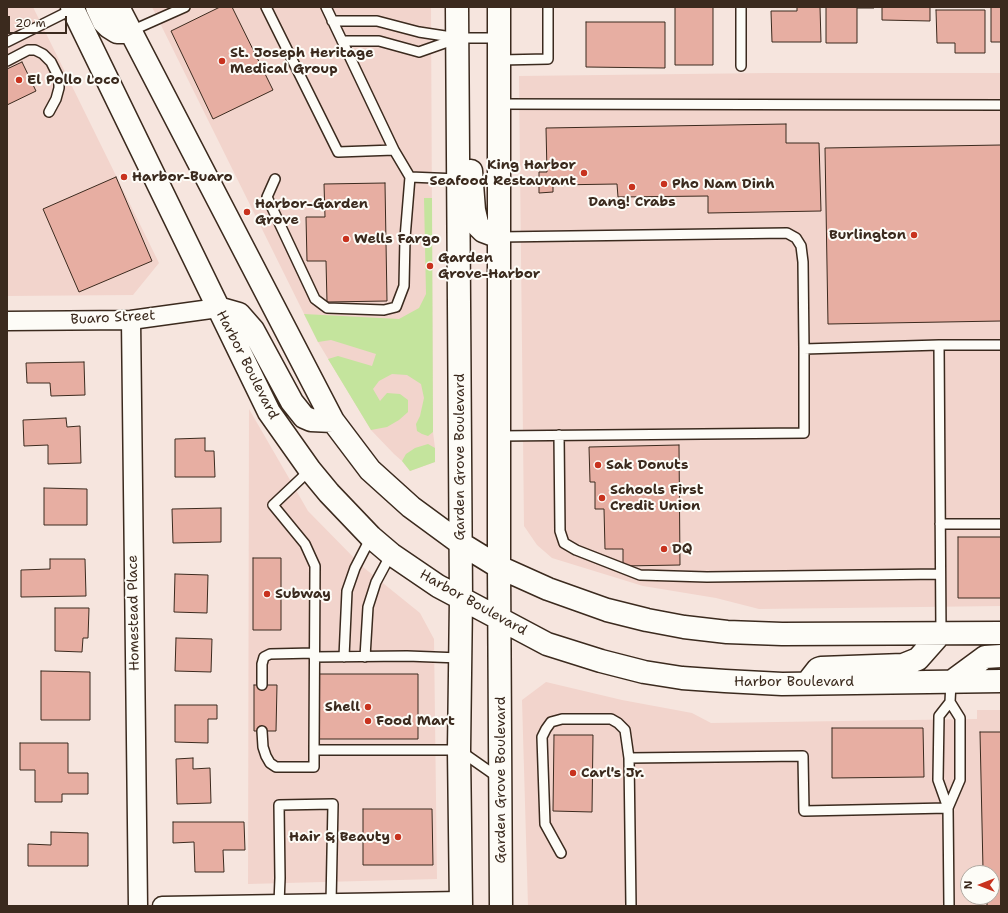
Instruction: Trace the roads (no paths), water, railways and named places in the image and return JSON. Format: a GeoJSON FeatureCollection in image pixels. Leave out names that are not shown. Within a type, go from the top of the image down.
{"type":"FeatureCollection","features":[{"type":"Feature","properties":{"kind":"main road"},"geometry":{"type":"LineString","coordinates":[[97,7],[104,22],[109,27],[117,32],[131,31]]}},
{"type":"Feature","properties":{"kind":"main road","name":"Garden Grove Boulevard"},"geometry":{"type":"LineString","coordinates":[[458,7],[461,599],[459,750],[461,903]]}},
{"type":"Feature","properties":{"kind":"main road","name":"Garden Grove Boulevard"},"geometry":{"type":"LineString","coordinates":[[499,7],[499,567],[501,906]]}},
{"type":"Feature","properties":{"kind":"main road","name":"Harbor Boulevard"},"geometry":{"type":"LineString","coordinates":[[72,8],[269,412],[310,470],[329,493],[371,537],[391,554],[438,586],[547,644],[601,661],[644,672],[682,678],[725,681],[782,684],[807,683],[951,692],[1001,682]]}},
{"type":"Feature","properties":{"kind":"main road"},"geometry":{"type":"LineString","coordinates":[[120,8],[333,421],[370,470],[411,507],[460,543],[499,567],[548,589],[607,610],[684,627],[726,632],[782,634],[1001,633]]}},
{"type":"Feature","properties":{"kind":"main road"},"geometry":{"type":"LineString","coordinates":[[458,151],[468,154],[470,158],[474,210],[477,223],[483,231],[499,237]]}},
{"type":"Feature","properties":{"kind":"main road"},"geometry":{"type":"LineString","coordinates":[[218,308],[239,314],[253,330],[292,402],[304,417],[311,420],[333,421]]}},
{"type":"Feature","properties":{"kind":"main road"},"geometry":{"type":"LineString","coordinates":[[807,683],[818,668],[903,665],[918,659],[941,633]]}},
{"type":"Feature","properties":{"kind":"main road"},"geometry":{"type":"LineString","coordinates":[[951,692],[985,657],[1001,656]]}},
{"type":"Feature","properties":{"kind":"street","name":"Buaro Street"},"geometry":{"type":"LineString","coordinates":[[7,321],[131,320],[218,308]]}},
{"type":"Feature","properties":{"kind":"street","name":"Homestead Place"},"geometry":{"type":"LineString","coordinates":[[131,320],[138,906]]}},
{"type":"Feature","properties":{"kind":"street"},"geometry":{"type":"LineString","coordinates":[[162,906],[331,903],[461,903]]}},
{"type":"Feature","properties":{"kind":"lane"},"geometry":{"type":"LineString","coordinates":[[131,31],[185,7]]}},
{"type":"Feature","properties":{"kind":"lane"},"geometry":{"type":"LineString","coordinates":[[266,7],[338,152],[394,150]]}},
{"type":"Feature","properties":{"kind":"lane"},"geometry":{"type":"LineString","coordinates":[[275,179],[267,197],[315,299],[327,308],[384,310],[396,307],[404,286],[405,238],[410,177],[394,150],[326,7]]}},
{"type":"Feature","properties":{"kind":"lane"},"geometry":{"type":"LineString","coordinates":[[500,60],[548,59],[548,7]]}},
{"type":"Feature","properties":{"kind":"lane"},"geometry":{"type":"LineString","coordinates":[[742,7],[742,66]]}},
{"type":"Feature","properties":{"kind":"lane"},"geometry":{"type":"LineString","coordinates":[[7,42],[72,8]]}},
{"type":"Feature","properties":{"kind":"lane"},"geometry":{"type":"LineString","coordinates":[[332,21],[377,21],[419,32],[458,38],[500,38]]}},
{"type":"Feature","properties":{"kind":"lane"},"geometry":{"type":"LineString","coordinates":[[342,41],[379,41],[419,52],[458,38]]}},
{"type":"Feature","properties":{"kind":"lane"},"geometry":{"type":"LineString","coordinates":[[7,61],[28,50],[35,50],[43,54],[51,62],[59,78],[59,88],[56,99],[49,112]]}},
{"type":"Feature","properties":{"kind":"lane"},"geometry":{"type":"LineString","coordinates":[[500,104],[1001,105]]}},
{"type":"Feature","properties":{"kind":"lane"},"geometry":{"type":"LineString","coordinates":[[410,177],[458,179]]}},
{"type":"Feature","properties":{"kind":"lane"},"geometry":{"type":"LineString","coordinates":[[499,237],[787,232],[796,238],[801,246],[803,262],[804,349],[804,433],[499,436]]}},
{"type":"Feature","properties":{"kind":"lane"},"geometry":{"type":"LineString","coordinates":[[804,349],[939,345],[1001,345]]}},
{"type":"Feature","properties":{"kind":"lane"},"geometry":{"type":"LineString","coordinates":[[939,345],[941,633]]}},
{"type":"Feature","properties":{"kind":"lane"},"geometry":{"type":"LineString","coordinates":[[559,435],[560,531],[564,543],[576,550],[640,575],[707,577],[940,574]]}},
{"type":"Feature","properties":{"kind":"lane"},"geometry":{"type":"LineString","coordinates":[[262,731],[263,747],[270,763],[276,767],[314,767],[315,566],[305,544],[273,505],[310,470]]}},
{"type":"Feature","properties":{"kind":"lane"},"geometry":{"type":"LineString","coordinates":[[940,524],[1001,524]]}},
{"type":"Feature","properties":{"kind":"lane"},"geometry":{"type":"LineString","coordinates":[[344,657],[347,591],[355,568],[371,537]]}},
{"type":"Feature","properties":{"kind":"lane"},"geometry":{"type":"LineString","coordinates":[[365,657],[368,607],[376,582],[391,554]]}},
{"type":"Feature","properties":{"kind":"lane"},"geometry":{"type":"LineString","coordinates":[[262,685],[262,664],[264,657],[270,654],[344,657],[407,656],[460,658]]}},
{"type":"Feature","properties":{"kind":"lane"},"geometry":{"type":"LineString","coordinates":[[949,906],[948,808],[938,780],[939,716],[951,692]]}},
{"type":"Feature","properties":{"kind":"lane"},"geometry":{"type":"LineString","coordinates":[[948,808],[960,780],[960,718],[951,692]]}},
{"type":"Feature","properties":{"kind":"lane"},"geometry":{"type":"LineString","coordinates":[[561,853],[545,824],[542,737],[551,722],[562,719],[611,719],[625,730],[629,758],[631,906]]}},
{"type":"Feature","properties":{"kind":"lane"},"geometry":{"type":"LineString","coordinates":[[314,750],[459,750],[501,778]]}},
{"type":"Feature","properties":{"kind":"lane"},"geometry":{"type":"LineString","coordinates":[[629,758],[803,756],[804,811],[948,808]]}},
{"type":"Feature","properties":{"kind":"lane"},"geometry":{"type":"LineString","coordinates":[[279,904],[279,805],[333,804],[331,903]]}},
{"type":"Feature","properties":{"kind":"place","name":"St. Joseph Heritage Medical Group"},"geometry":{"type":"Point","coordinates":[222,61]}},
{"type":"Feature","properties":{"kind":"place","name":"El Pollo Loco"},"geometry":{"type":"Point","coordinates":[19,80]}},
{"type":"Feature","properties":{"kind":"place","name":"King Harbor Seafood Restaurant"},"geometry":{"type":"Point","coordinates":[584,173]}},
{"type":"Feature","properties":{"kind":"place","name":"Harbor-Buaro"},"geometry":{"type":"Point","coordinates":[124,177]}},
{"type":"Feature","properties":{"kind":"place","name":"Pho Nam Dinh"},"geometry":{"type":"Point","coordinates":[664,184]}},
{"type":"Feature","properties":{"kind":"place","name":"Dang! Crabs"},"geometry":{"type":"Point","coordinates":[632,187]}},
{"type":"Feature","properties":{"kind":"place","name":"Harbor-Garden Grove"},"geometry":{"type":"Point","coordinates":[247,212]}},
{"type":"Feature","properties":{"kind":"place","name":"Burlington"},"geometry":{"type":"Point","coordinates":[914,235]}},
{"type":"Feature","properties":{"kind":"place","name":"Wells Fargo"},"geometry":{"type":"Point","coordinates":[346,239]}},
{"type":"Feature","properties":{"kind":"place","name":"Garden Grove-Harbor"},"geometry":{"type":"Point","coordinates":[430,266]}},
{"type":"Feature","properties":{"kind":"place","name":"Sak Donuts"},"geometry":{"type":"Point","coordinates":[598,465]}},
{"type":"Feature","properties":{"kind":"place","name":"Schools First Credit Union"},"geometry":{"type":"Point","coordinates":[602,498]}},
{"type":"Feature","properties":{"kind":"place","name":"DQ"},"geometry":{"type":"Point","coordinates":[664,549]}},
{"type":"Feature","properties":{"kind":"place","name":"Subway"},"geometry":{"type":"Point","coordinates":[267,594]}},
{"type":"Feature","properties":{"kind":"place","name":"Shell"},"geometry":{"type":"Point","coordinates":[368,707]}},
{"type":"Feature","properties":{"kind":"place","name":"Food Mart"},"geometry":{"type":"Point","coordinates":[368,721]}},
{"type":"Feature","properties":{"kind":"place","name":"Carl's Jr."},"geometry":{"type":"Point","coordinates":[573,773]}},
{"type":"Feature","properties":{"kind":"place","name":"Hair & Beauty"},"geometry":{"type":"Point","coordinates":[398,837]}}]}
